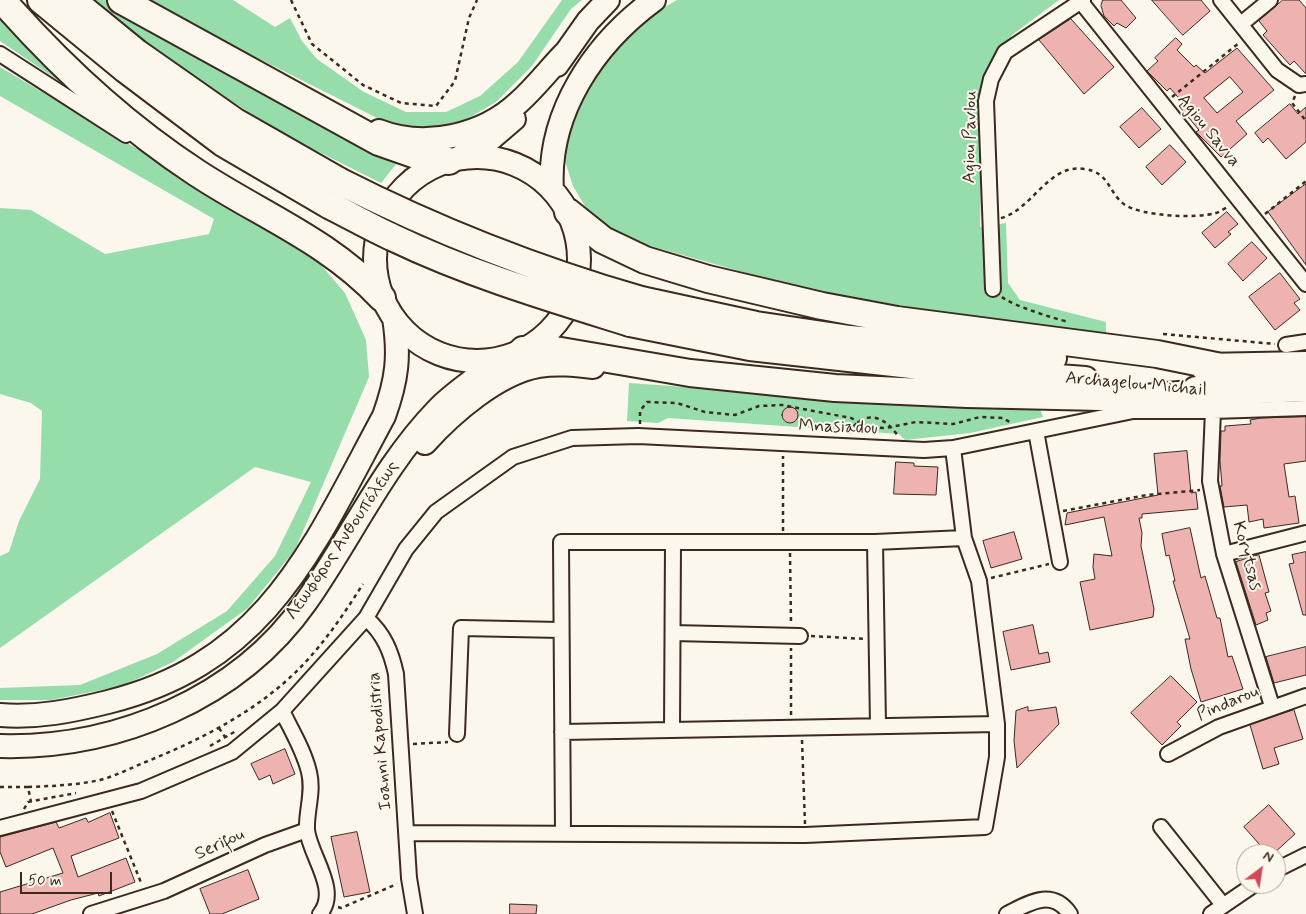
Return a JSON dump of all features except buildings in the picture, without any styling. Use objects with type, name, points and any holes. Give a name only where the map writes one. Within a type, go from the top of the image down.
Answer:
[{"type":"highway","points":[[2,0],[109,107],[197,173],[339,257],[362,276],[388,308]]},
{"type":"highway","points":[[41,0],[125,69],[223,143],[329,205],[394,238],[514,287],[636,312]]},
{"type":"highway","points":[[72,0],[138,53],[234,121],[339,181],[458,238],[536,268],[636,312]]},
{"type":"highway","points":[[121,0],[379,142],[419,156],[454,159]]},
{"type":"highway","points":[[568,212],[603,240],[645,260],[708,279],[896,320],[1158,354],[1216,390]]},
{"type":"highway","name":"Archagelou Michail","points":[[636,312],[850,339],[968,361],[1153,366],[1216,390],[1306,388]]},
{"type":"highway","points":[[512,354],[556,350],[690,373],[835,388],[967,394],[1145,398],[1216,390]]},
{"type":"highway","name":"Archagelou Michail","points":[[1216,390],[1306,365]]},
{"type":"main road","points":[[301,100],[385,133],[425,140],[462,134],[498,117],[518,103],[566,52],[588,21],[608,0]]},
{"type":"main road","points":[[552,190],[553,154],[560,122],[577,85],[598,53],[622,26],[654,0]]},
{"type":"main road","name":"Λεωφόρος Ανθουπόλεως","points":[[0,715],[23,717],[71,712],[141,694],[190,672],[233,642],[281,594],[304,561],[384,416],[392,393],[398,353],[388,308],[376,277],[375,246],[383,218],[395,197],[411,181],[429,169],[486,143],[506,128],[544,86],[566,52]]},
{"type":"main road","name":"Λεωφόρος Ανθουπόλεως","points":[[0,746],[24,747],[77,741],[117,732],[150,721],[209,692],[257,655],[305,603],[411,440],[440,407],[512,354],[543,338],[560,319],[570,302],[578,279],[579,256],[577,241],[568,212],[552,190],[530,172],[504,161],[454,159]]},
{"type":"main road","points":[[388,308],[410,336],[438,353],[453,358],[477,361],[512,354]]},
{"type":"main road","points":[[349,534],[428,440],[471,401],[507,378],[537,366],[554,365],[635,372],[690,373]]},
{"type":"street","points":[[1221,0],[1277,70],[1303,84]]},
{"type":"street","points":[[1245,30],[1270,0]]},
{"type":"street","name":"Agiou Savva","points":[[1082,1],[1306,284]]},
{"type":"street","name":"Agiou Pavlou","points":[[993,289],[986,101],[991,79],[1005,52],[1082,1]]},
{"type":"street","points":[[0,54],[147,148],[197,173]]},
{"type":"street","points":[[1286,344],[1306,342]]},
{"type":"street","name":"Mnasiadou","points":[[366,618],[406,549],[436,512],[512,457],[572,438],[639,430],[783,445],[924,450],[953,448],[1036,431],[1133,411],[1216,390],[1306,408]]},
{"type":"street","name":"Korytsas","points":[[1216,390],[1211,488],[1224,554],[1272,706]]},
{"type":"street","points":[[1036,431],[1060,562]]},
{"type":"street","points":[[407,833],[805,836],[985,827],[998,757],[997,724],[979,581],[964,538],[953,448]]},
{"type":"street","points":[[1224,554],[1306,533]]},
{"type":"street","points":[[563,834],[560,630],[561,542],[875,542],[964,538]]},
{"type":"street","points":[[875,542],[878,725]]},
{"type":"street","points":[[672,730],[673,543]]},
{"type":"street","points":[[0,828],[141,791],[232,752],[282,712],[366,618]]},
{"type":"street","name":"Ioanni Kapodistria","points":[[366,618],[379,630],[391,653],[397,682],[409,878],[416,914]]},
{"type":"street","points":[[457,734],[461,628],[560,630]]},
{"type":"street","points":[[673,633],[795,635]]},
{"type":"street","name":"Pindarou","points":[[1168,754],[1219,727],[1272,706],[1306,696]]},
{"type":"street","points":[[282,712],[309,773],[311,800],[307,830],[327,892],[324,908]]},
{"type":"street","points":[[562,732],[997,724]]},
{"type":"street","points":[[1161,827],[1223,905]]},
{"type":"street","name":"Serifou","points":[[91,914],[164,891],[265,845],[307,830]]},
{"type":"street","points":[[1286,865],[1306,855]]},
{"type":"street","points":[[1211,914],[1240,894]]},
{"type":"street","points":[[1007,914],[1045,898],[1057,900],[1070,914]]},
{"type":"path","points":[[291,0],[312,44],[363,86],[401,103],[436,106],[455,81],[469,18],[477,0]]},
{"type":"path","points":[[1163,105],[1245,30]]},
{"type":"path","points":[[1303,84],[1292,103],[1306,121]]},
{"type":"path","points":[[990,221],[1011,215],[1019,210],[1064,171],[1082,168],[1098,172],[1124,204],[1151,213],[1196,216],[1217,213],[1239,200]]},
{"type":"path","points":[[1256,221],[1306,181]]},
{"type":"path","points":[[993,289],[1008,302],[1072,323]]},
{"type":"path","points":[[1157,334],[1286,344]]},
{"type":"path","points":[[639,430],[640,411],[647,402],[677,403],[705,412],[735,415],[759,406],[782,405],[851,418],[868,427],[892,427],[916,422],[953,424],[980,417],[1002,418],[1011,422],[1011,426]]},
{"type":"path","points":[[849,433],[858,422],[866,418],[875,418],[884,420],[899,437]]},
{"type":"path","points":[[783,445],[786,542],[795,635],[796,728],[805,836]]},
{"type":"path","points":[[1051,513],[1146,495],[1211,488]]},
{"type":"path","points":[[979,581],[1060,562]]},
{"type":"path","points":[[0,787],[65,786],[103,779],[176,750],[219,728],[272,694],[293,675],[326,639],[363,584]]},
{"type":"path","points":[[795,635],[876,639]]},
{"type":"path","points":[[219,728],[225,738]]},
{"type":"path","points":[[208,747],[237,730],[244,732]]},
{"type":"path","points":[[402,745],[450,742],[457,734]]},
{"type":"path","points":[[28,787],[31,802]]},
{"type":"path","points":[[17,812],[24,810],[28,802],[79,793]]},
{"type":"path","points":[[112,810],[147,897]]},
{"type":"path","points":[[324,908],[341,908],[409,878]]},
{"type":"green space","points":[[91,0],[106,0],[234,72],[401,158],[381,183],[287,136],[153,52]]},
{"type":"green space","points":[[142,0],[233,0],[275,27],[290,18],[302,41],[317,59],[364,92],[406,112],[446,112],[480,96],[518,62],[562,0],[582,0],[571,9],[532,66],[496,102],[467,119],[426,130],[385,122]]},
{"type":"green space","points":[[677,0],[1059,0],[1012,35],[983,85],[980,227],[1006,223],[1008,283],[1020,300],[1106,322],[1106,333],[925,310],[793,286],[629,240],[592,218],[573,186],[564,158],[565,128],[592,75],[623,31]]},
{"type":"green space","points":[[0,14],[62,83],[0,41]]},
{"type":"green space","points":[[0,67],[309,251],[345,293],[366,340],[369,377],[295,550],[248,608],[173,662],[122,686],[51,700],[0,700],[0,688],[80,685],[157,654],[227,611],[275,556],[311,482],[255,467],[0,648],[0,556],[9,552],[19,521],[40,479],[42,411],[31,403],[0,394],[0,208],[31,210],[105,254],[209,234],[214,219],[0,96]]},
{"type":"green space","points":[[629,383],[888,401],[1037,401],[1043,417],[970,433],[905,440],[899,434],[668,418],[658,423],[627,421]]}]
